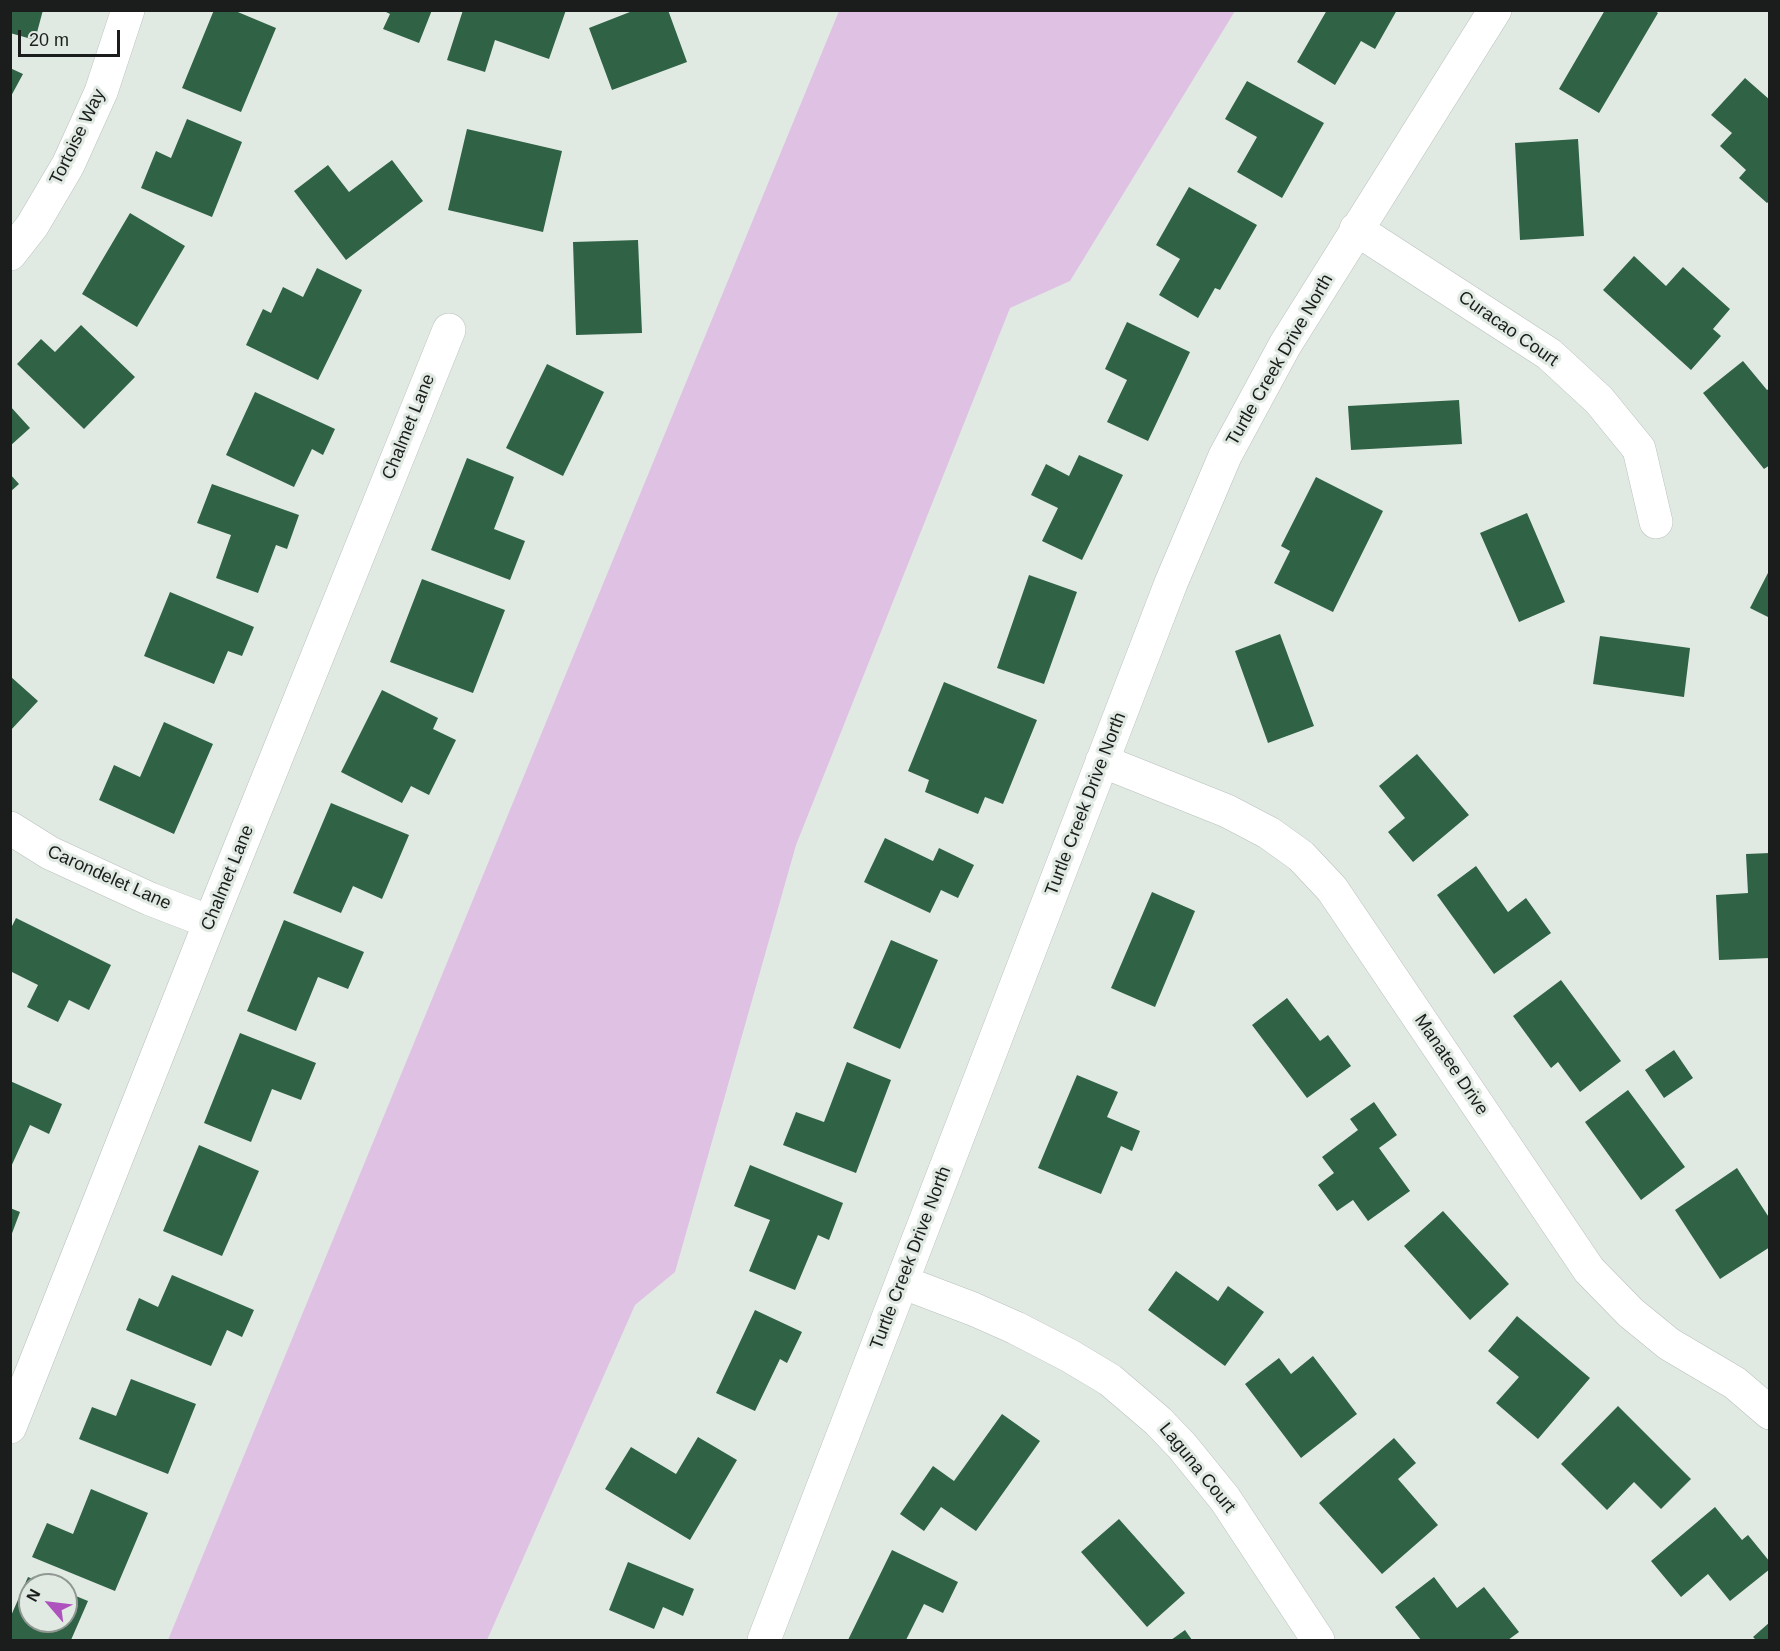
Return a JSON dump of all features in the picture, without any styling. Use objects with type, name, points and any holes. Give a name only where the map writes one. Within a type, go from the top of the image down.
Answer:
[{"type":"street","name":"Tortoise Way","points":[[10,254],[32,226],[68,165],[101,92],[128,10]]},
{"type":"street","name":"Turtle Creek Drive North","points":[[764,1641],[1171,583],[1225,456],[1285,345],[1495,10]]},
{"type":"street","name":"Curacao Court","points":[[1356,229],[1549,354],[1599,400],[1639,449],[1656,522]]},
{"type":"street","name":"Chalmet Lane","points":[[10,1427],[448,330]]},
{"type":"street","name":"Manatee Drive","points":[[1102,761],[1227,811],[1269,833],[1301,856],[1332,889],[1589,1270],[1631,1313],[1669,1344],[1735,1383],[1770,1413]]},
{"type":"street","name":"Carondelet Lane","points":[[10,828],[50,853],[150,899],[210,922]]},
{"type":"street","name":"Laguna Court","points":[[902,1282],[994,1318],[1071,1356],[1110,1380],[1158,1421],[1182,1446],[1225,1499],[1318,1641]]},
{"type":"shaded area","points":[[839,11],[1235,11],[1070,281],[1010,308],[796,845],[675,1272],[635,1305],[487,1640],[168,1640]]},
{"type":"building","points":[[10,10],[43,10],[35,40],[10,33]]},
{"type":"building","points":[[214,10],[233,10],[276,28],[241,112],[182,88]]},
{"type":"building","points":[[382,10],[432,10],[419,43],[383,29],[390,14]]},
{"type":"building","points":[[463,10],[566,10],[549,59],[495,40],[485,72],[447,60]]},
{"type":"building","points":[[635,10],[668,10],[687,62],[612,90],[589,28]]},
{"type":"building","points":[[1327,10],[1397,10],[1375,49],[1361,41],[1335,85],[1297,62]]},
{"type":"building","points":[[1605,10],[1654,10],[1658,13],[1599,113],[1559,89]]},
{"type":"building","points":[[10,68],[23,74],[10,98]]},
{"type":"building","points":[[1745,78],[1770,100],[1770,200],[1767,203],[1739,178],[1746,170],[1720,146],[1732,133],[1711,115]]},
{"type":"building","points":[[1247,81],[1324,123],[1282,198],[1237,172],[1257,137],[1225,119]]},
{"type":"building","points":[[187,119],[242,142],[212,217],[141,188],[156,151],[171,158]]},
{"type":"building","points":[[467,129],[562,151],[543,232],[448,210]]},
{"type":"building","points":[[1578,139],[1584,236],[1520,240],[1515,143]]},
{"type":"building","points":[[392,160],[423,201],[346,260],[294,191],[328,165],[349,192]]},
{"type":"building","points":[[1189,187],[1257,225],[1220,290],[1215,288],[1198,318],[1159,295],[1180,259],[1156,245]]},
{"type":"building","points":[[130,213],[185,246],[137,327],[82,294]]},
{"type":"building","points":[[638,240],[642,333],[576,335],[573,242]]},
{"type":"building","points":[[1634,256],[1666,286],[1683,267],[1730,309],[1713,329],[1721,336],[1691,370],[1603,290]]},
{"type":"building","points":[[317,268],[362,290],[318,380],[246,345],[263,309],[271,313],[283,287],[303,297]]},
{"type":"building","points":[[1127,322],[1190,352],[1148,441],[1107,422],[1127,380],[1105,369]]},
{"type":"building","points":[[81,325],[135,377],[84,429],[17,364],[41,339],[55,352]]},
{"type":"building","points":[[1743,361],[1767,390],[1770,388],[1770,465],[1764,469],[1703,393]]},
{"type":"building","points":[[547,364],[604,392],[563,476],[506,448]]},
{"type":"building","points":[[255,392],[335,429],[323,455],[312,449],[294,487],[226,455]]},
{"type":"building","points":[[1459,400],[1462,444],[1351,450],[1348,406]]},
{"type":"building","points":[[10,406],[30,428],[10,446]]},
{"type":"building","points":[[1079,455],[1123,475],[1082,560],[1042,541],[1058,508],[1031,495],[1046,464],[1069,476]]},
{"type":"building","points":[[467,458],[514,477],[494,529],[525,541],[510,580],[431,550]]},
{"type":"building","points":[[10,474],[19,484],[10,492]]},
{"type":"building","points":[[1316,477],[1383,511],[1333,612],[1274,583],[1290,551],[1281,546]]},
{"type":"building","points":[[212,484],[299,515],[287,549],[276,545],[258,593],[216,578],[231,535],[197,523]]},
{"type":"building","points":[[1527,513],[1565,602],[1519,622],[1480,533]]},
{"type":"building","points":[[1770,569],[1770,618],[1750,608]]},
{"type":"building","points":[[1029,575],[1077,592],[1044,684],[997,668]]},
{"type":"building","points":[[422,579],[505,610],[473,693],[390,662]]},
{"type":"building","points":[[170,592],[254,627],[242,656],[228,651],[214,684],[144,656]]},
{"type":"building","points":[[1280,634],[1314,726],[1268,743],[1235,651]]},
{"type":"building","points":[[1600,636],[1690,648],[1684,697],[1593,684]]},
{"type":"building","points":[[10,676],[38,701],[10,731]]},
{"type":"building","points":[[944,682],[1037,720],[1003,804],[985,797],[978,814],[925,792],[929,780],[908,771]]},
{"type":"building","points":[[382,690],[438,718],[433,729],[456,740],[429,795],[411,786],[402,803],[341,772]]},
{"type":"building","points":[[164,722],[213,744],[174,834],[99,800],[114,765],[140,777]]},
{"type":"building","points":[[1417,754],[1469,815],[1413,862],[1388,832],[1405,818],[1379,786]]},
{"type":"building","points":[[331,803],[409,835],[382,899],[353,886],[341,913],[293,893]]},
{"type":"building","points":[[885,838],[933,861],[939,848],[974,865],[958,898],[941,890],[930,913],[864,882]]},
{"type":"building","points":[[1770,853],[1770,958],[1719,960],[1716,895],[1748,893],[1746,854]]},
{"type":"building","points":[[1476,866],[1508,912],[1526,898],[1551,933],[1494,974],[1437,895]]},
{"type":"building","points":[[1152,892],[1195,911],[1155,1007],[1111,988]]},
{"type":"building","points":[[16,918],[111,965],[89,1010],[69,1000],[58,1022],[27,1007],[38,985],[10,971],[10,930]]},
{"type":"building","points":[[284,920],[364,952],[348,989],[318,977],[296,1031],[247,1011]]},
{"type":"building","points":[[891,940],[938,960],[900,1049],[853,1028]]},
{"type":"building","points":[[1561,980],[1621,1061],[1580,1092],[1558,1062],[1551,1068],[1513,1016]]},
{"type":"building","points":[[1287,998],[1320,1041],[1328,1035],[1351,1066],[1307,1098],[1252,1025]]},
{"type":"building","points":[[240,1033],[316,1063],[301,1100],[272,1089],[251,1142],[204,1123]]},
{"type":"building","points":[[1674,1050],[1693,1078],[1664,1098],[1645,1070]]},
{"type":"building","points":[[847,1062],[891,1080],[856,1173],[783,1145],[796,1112],[824,1122]]},
{"type":"building","points":[[1077,1075],[1118,1092],[1107,1117],[1140,1131],[1132,1151],[1121,1146],[1101,1194],[1038,1168]]},
{"type":"building","points":[[10,1081],[62,1104],[49,1134],[30,1125],[10,1169]]},
{"type":"building","points":[[1628,1090],[1685,1167],[1641,1200],[1585,1122]]},
{"type":"building","points":[[1374,1102],[1397,1135],[1379,1148],[1410,1191],[1368,1221],[1353,1200],[1337,1211],[1318,1185],[1334,1173],[1322,1157],[1358,1130],[1350,1119]]},
{"type":"building","points":[[199,1145],[259,1171],[222,1256],[163,1231]]},
{"type":"building","points":[[750,1165],[843,1203],[829,1240],[818,1235],[795,1290],[749,1271],[770,1220],[734,1206]]},
{"type":"building","points":[[1737,1168],[1770,1219],[1770,1247],[1720,1279],[1675,1210]]},
{"type":"building","points":[[10,1208],[20,1212],[11,1236],[10,1236]]},
{"type":"building","points":[[1443,1211],[1509,1284],[1470,1320],[1404,1246]]},
{"type":"building","points":[[1176,1271],[1218,1301],[1228,1286],[1264,1312],[1225,1366],[1148,1310]]},
{"type":"building","points":[[172,1275],[254,1310],[242,1337],[227,1330],[211,1366],[126,1330],[139,1298],[158,1307]]},
{"type":"building","points":[[755,1310],[802,1332],[787,1363],[780,1359],[755,1411],[716,1393]]},
{"type":"building","points":[[1517,1316],[1590,1378],[1538,1439],[1496,1403],[1519,1377],[1488,1351]]},
{"type":"building","points":[[1313,1356],[1357,1414],[1301,1458],[1245,1384],[1279,1358],[1291,1374]]},
{"type":"building","points":[[131,1379],[196,1404],[168,1474],[79,1439],[92,1407],[116,1416]]},
{"type":"building","points":[[1618,1406],[1691,1479],[1661,1509],[1634,1482],[1607,1510],[1561,1464]]},
{"type":"building","points":[[1002,1414],[1040,1441],[976,1531],[941,1507],[924,1531],[900,1514],[933,1466],[954,1481]]},
{"type":"building","points":[[698,1437],[737,1460],[690,1540],[605,1489],[631,1447],[676,1474]]},
{"type":"building","points":[[1394,1438],[1416,1463],[1398,1479],[1438,1525],[1382,1574],[1319,1503]]},
{"type":"building","points":[[91,1489],[148,1513],[115,1591],[78,1576],[78,1573],[71,1573],[32,1557],[47,1523],[73,1534]]},
{"type":"building","points":[[1715,1507],[1742,1540],[1748,1535],[1770,1562],[1770,1569],[1730,1601],[1708,1574],[1681,1597],[1651,1561]]},
{"type":"building","points":[[1119,1519],[1185,1593],[1147,1627],[1081,1552]]},
{"type":"building","points":[[892,1550],[958,1582],[943,1613],[924,1604],[906,1640],[848,1640]]},
{"type":"building","points":[[628,1562],[694,1589],[683,1616],[663,1607],[654,1629],[609,1610]]},
{"type":"building","points":[[1434,1577],[1457,1608],[1484,1587],[1519,1632],[1508,1640],[1421,1640],[1395,1607]]},
{"type":"building","points":[[78,1597],[88,1601],[78,1624]]},
{"type":"building","points":[[18,1600],[18,1633],[74,1633],[71,1640],[10,1640],[10,1618]]},
{"type":"building","points":[[1770,1622],[1770,1640],[1756,1640],[1753,1637]]},
{"type":"building","points":[[1185,1630],[1192,1640],[1171,1640]]}]
